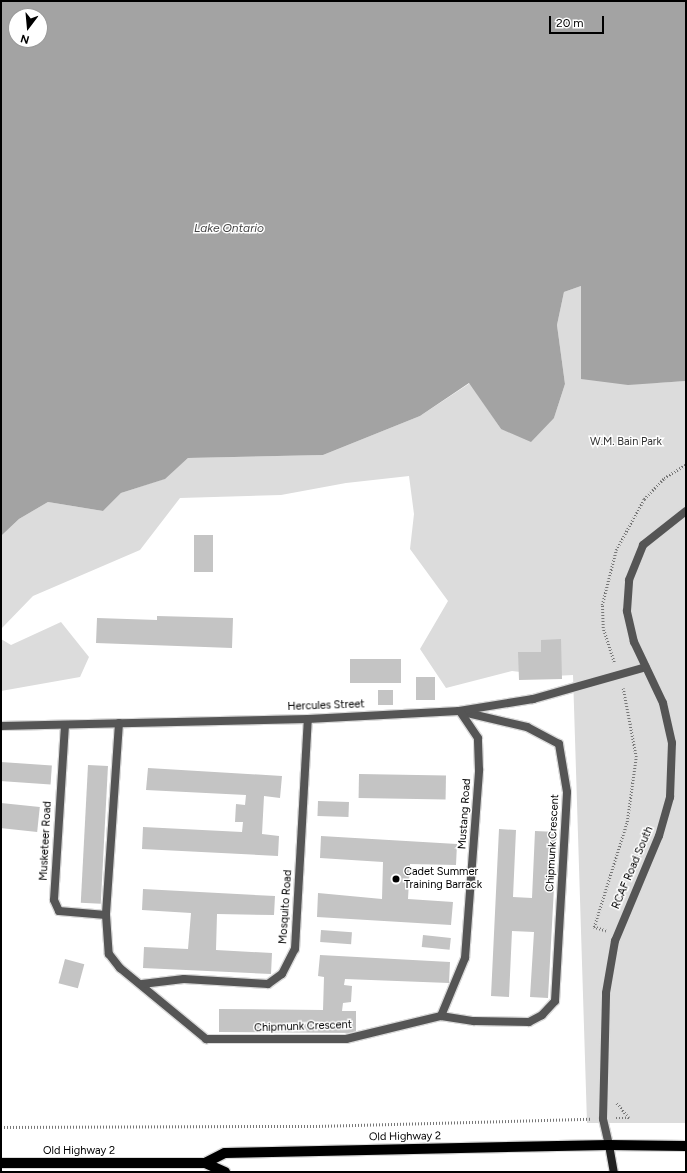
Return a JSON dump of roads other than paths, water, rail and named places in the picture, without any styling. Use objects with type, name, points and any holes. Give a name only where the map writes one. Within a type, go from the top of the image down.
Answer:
[{"type":"main road","name":"Old Highway 2","points":[[205,1163],[225,1153],[608,1144],[686,1146]]},
{"type":"main road","points":[[608,1144],[614,1172]]},
{"type":"main road","name":"Old Highway 2","points":[[1,1162],[205,1163],[225,1172]]},
{"type":"lane","name":"RCAF Road South","points":[[608,1144],[603,1119],[606,993],[617,935],[659,836],[670,797],[672,743],[663,703],[634,642],[627,611],[629,580],[643,545],[686,511]]},
{"type":"lane","name":"Hercules Street","points":[[1,726],[308,719],[459,711],[533,698],[646,667]]},
{"type":"lane","name":"Mustang Road","points":[[441,1016],[465,958],[479,770],[478,738],[459,711]]},
{"type":"lane","name":"Chipmunk Crescent","points":[[119,723],[106,915],[109,954],[120,968],[142,984],[206,1039],[346,1039],[441,1016],[504,1023],[529,1022],[542,1015],[555,1000],[568,792],[559,744],[527,727],[459,711]]},
{"type":"lane","name":"Mosquito Road","points":[[142,984],[184,979],[268,984],[282,974],[295,949],[308,719]]},
{"type":"lane","name":"Musketeer Road","points":[[65,725],[54,900],[59,911],[106,915]]},
{"type":"water","name":"Lake Ontario","points":[[1,1],[686,1],[686,381],[628,385],[581,379],[581,286],[564,292],[557,325],[565,384],[554,418],[531,442],[501,429],[469,383],[420,416],[323,455],[188,458],[165,479],[121,493],[103,511],[48,502],[19,519],[1,536]]},
{"type":"place","name":"Cadet Summer Training Barrack","points":[[396,879]]},
{"type":"park label","name":"W.M. Bain Park","points":[[626,442]]}]
